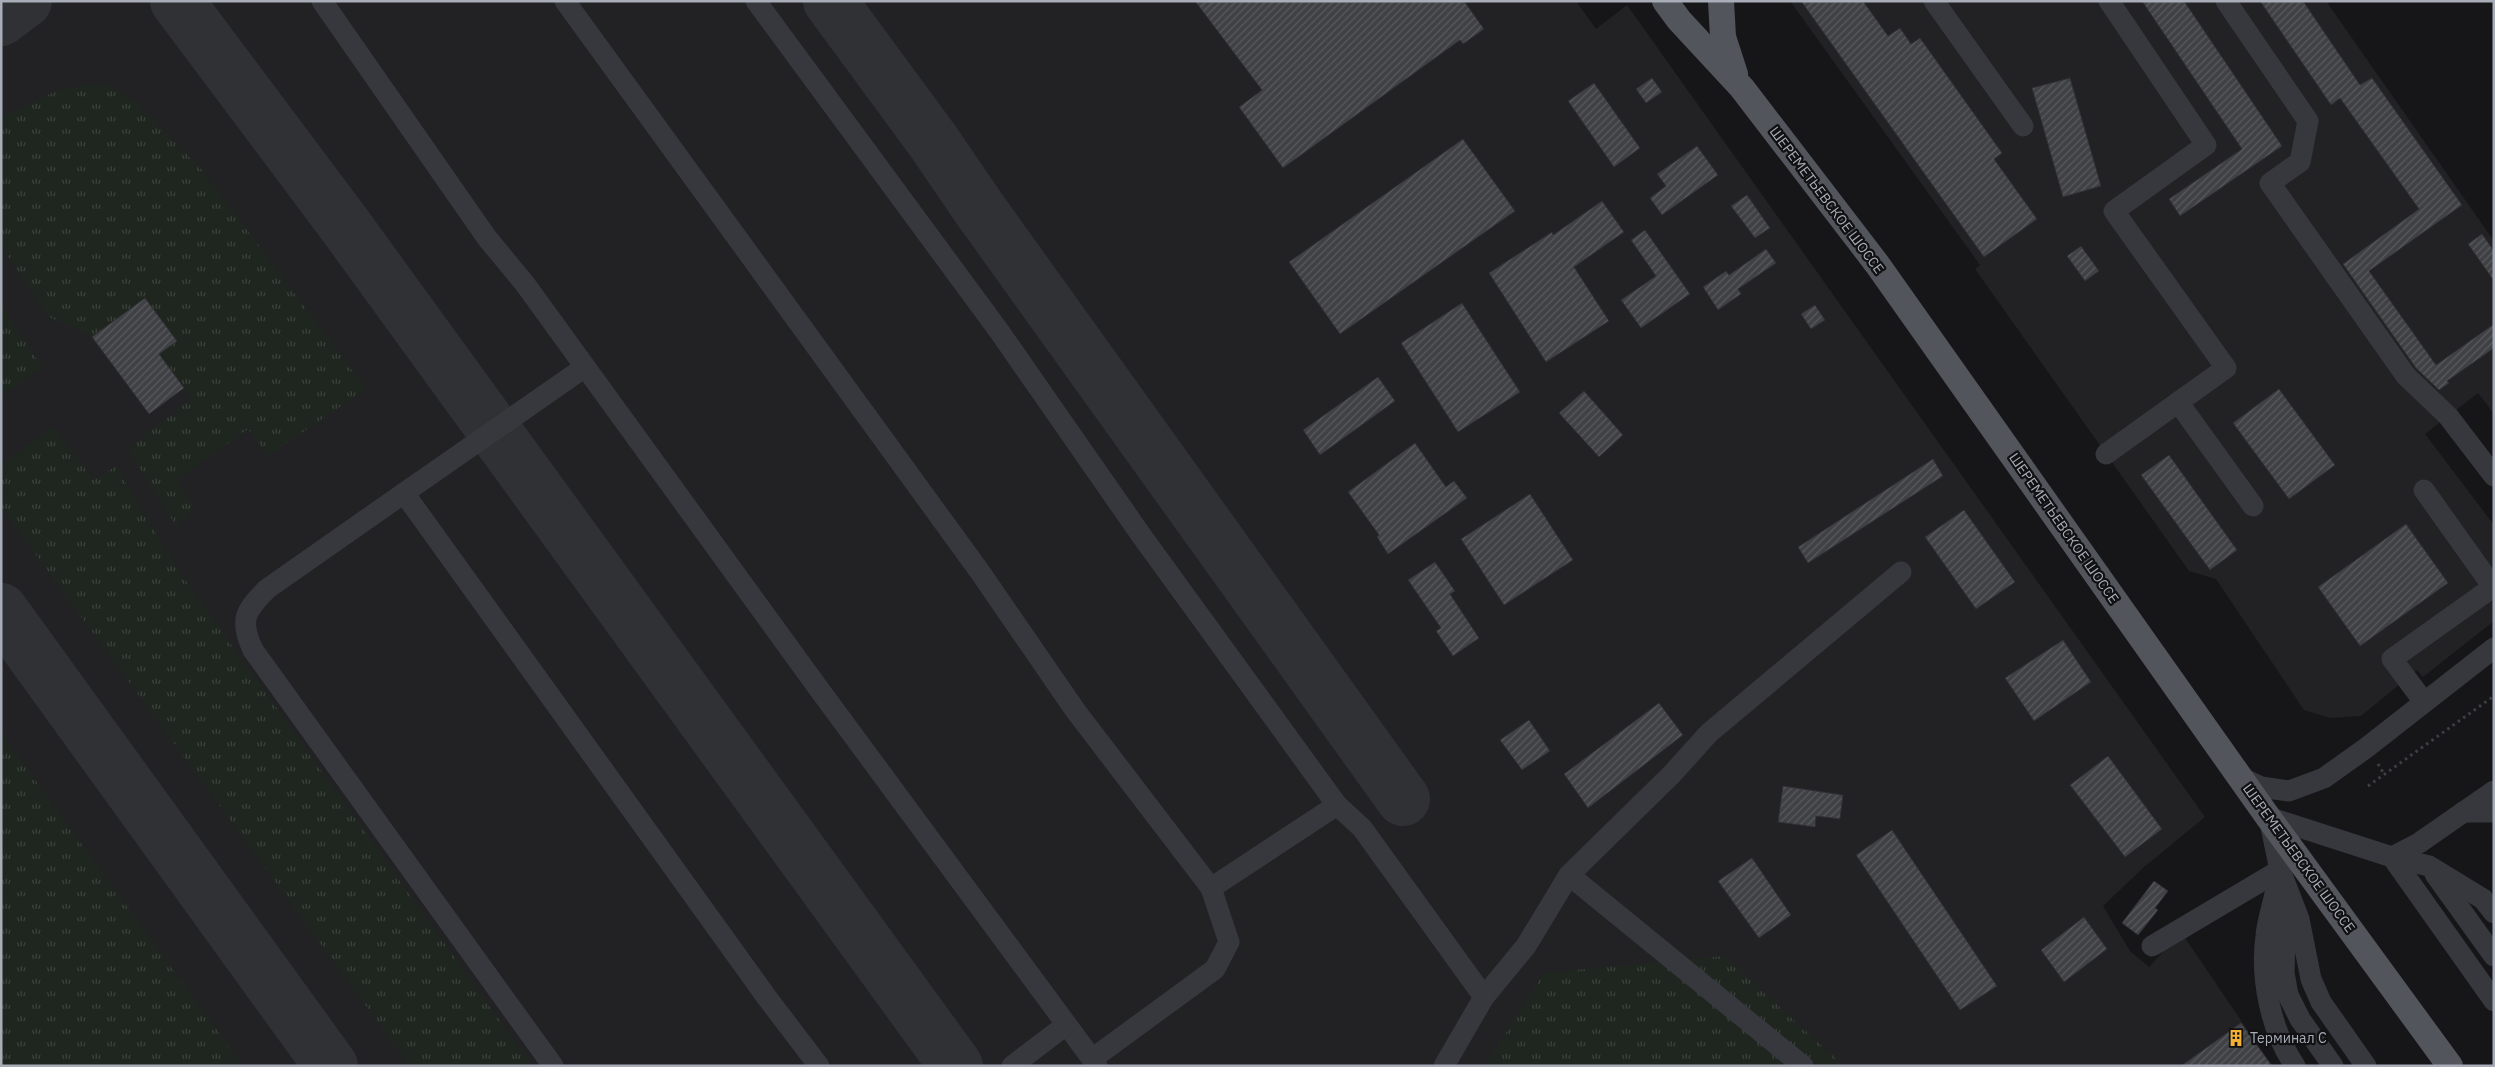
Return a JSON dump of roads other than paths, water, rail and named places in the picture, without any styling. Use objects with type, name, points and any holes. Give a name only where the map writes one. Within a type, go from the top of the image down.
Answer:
[{"type":"main road","name":"ШЕРЕМЕТЬЕВСКОЕ ШОССЕ","points":[[1665,1],[1679,20],[1742,88],[1877,264],[2268,817],[2450,1066]]},
{"type":"main road","points":[[1721,1],[1723,37],[1730,64],[1742,88]]},
{"type":"street","points":[[322,1],[488,238],[525,284],[816,685],[1094,1062],[1215,969],[1229,942],[1211,888],[1075,710],[980,572],[565,1]]},
{"type":"street","points":[[756,1],[1000,331],[1141,536],[1338,805],[1362,828],[1484,997]]},
{"type":"street","points":[[1934,1],[2023,126]]},
{"type":"street","points":[[2106,454],[2226,368],[2114,212],[2206,145],[2109,1]]},
{"type":"street","points":[[2226,1],[2308,121],[2300,162],[2270,183],[2406,376],[2448,416],[2494,476]]},
{"type":"street","points":[[553,1066],[253,650],[246,635],[244,623],[252,604],[267,589],[585,367]]},
{"type":"street","points":[[2178,402],[2253,506]]},
{"type":"street","points":[[2424,490],[2493,587],[2392,659],[2424,702]]},
{"type":"street","points":[[404,494],[768,999],[819,1066]]},
{"type":"street","points":[[1444,1066],[1484,997],[1526,946],[1569,875],[1672,774],[1709,733],[1901,572]]},
{"type":"street","points":[[2240,777],[2261,786],[2289,791],[2324,778],[2354,757],[2494,648]]},
{"type":"street","points":[[2392,857],[2419,843],[2494,791]]},
{"type":"street","points":[[1211,888],[1338,805]]},
{"type":"street","points":[[2463,812],[2494,812]]},
{"type":"street","points":[[2268,817],[2392,857],[2428,866],[2483,898],[2494,913]]},
{"type":"street","points":[[2268,817],[2280,870],[2299,919],[2311,979],[2321,1002],[2366,1066]]},
{"type":"street","points":[[2392,857],[2494,1001]]},
{"type":"street","points":[[2428,866],[2494,956]]},
{"type":"street","points":[[2152,946],[2280,870]]},
{"type":"street","points":[[2280,870],[2265,937],[2266,978],[2269,1007],[2283,1049],[2295,1066]]},
{"type":"street","points":[[2280,870],[2285,937],[2284,973],[2288,995],[2300,1019],[2333,1066]]},
{"type":"street","points":[[1569,875],[1803,1066]]},
{"type":"street","points":[[1012,1066],[1066,1025]]},
{"type":"place","name":"Терминал C","points":[[2236,1038]]}]
